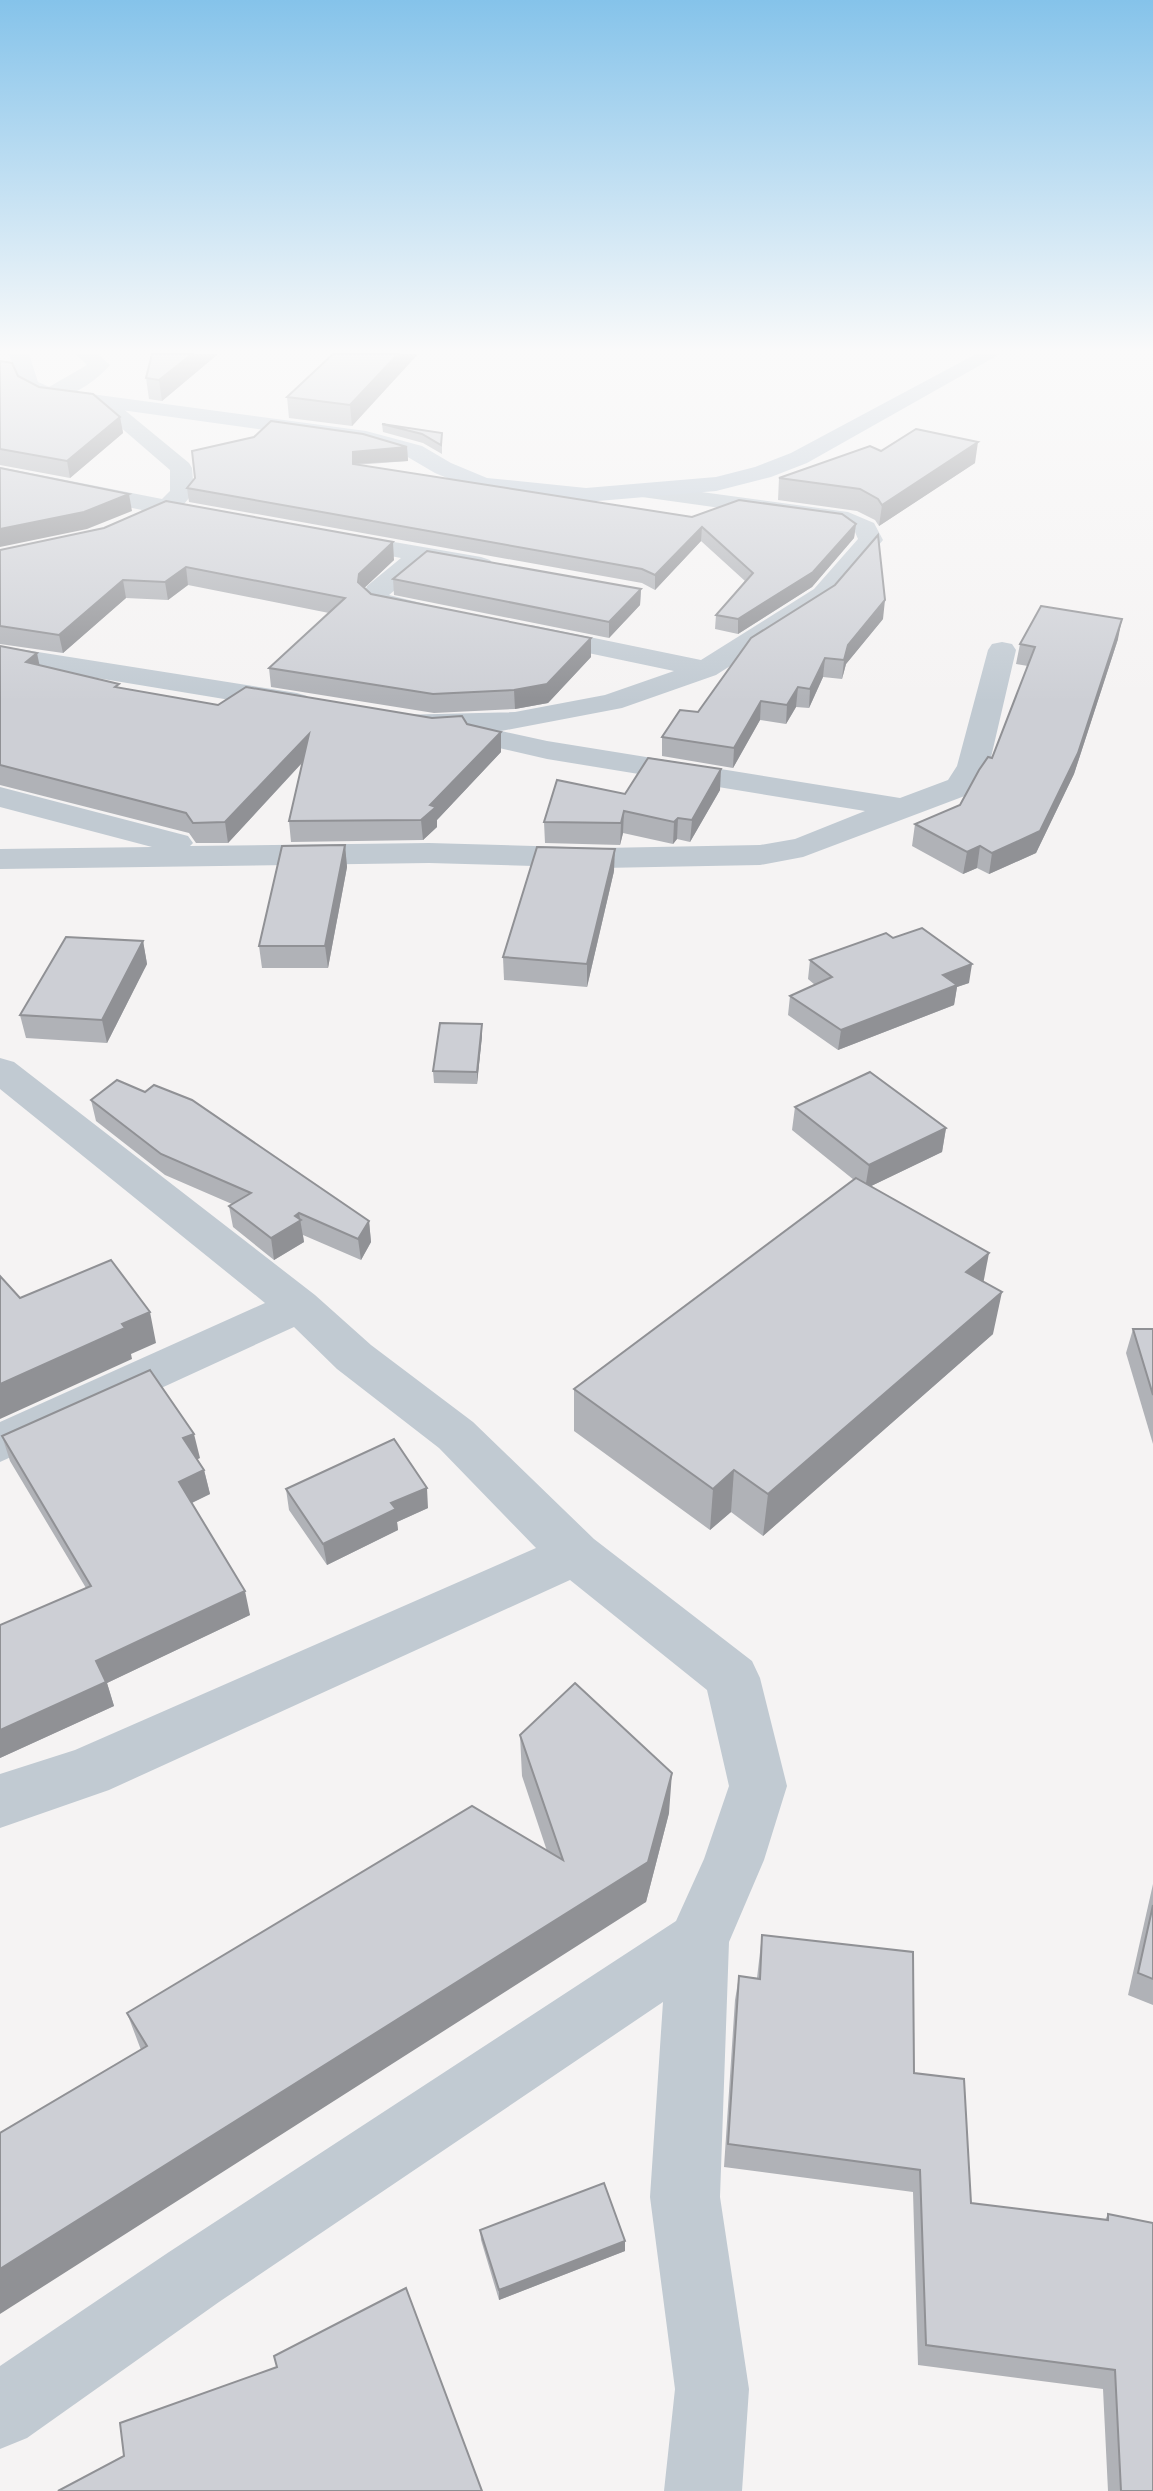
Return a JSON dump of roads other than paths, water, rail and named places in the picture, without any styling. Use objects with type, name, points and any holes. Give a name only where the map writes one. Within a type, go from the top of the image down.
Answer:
[{"type":"main road","points":[[448,470],[482,484],[586,495],[650,492],[716,484],[768,470]]},
{"type":"street","points":[[123,526],[167,508],[182,492],[181,470]]},
{"type":"street","points":[[0,474],[242,522]]},
{"type":"street","points":[[434,725],[515,721],[612,702],[706,669],[823,595],[871,540],[865,528],[848,519],[650,492]]},
{"type":"street","points":[[317,535],[500,569]]},
{"type":"street","points":[[422,554],[376,592],[375,598],[382,603],[459,619]]},
{"type":"street","points":[[505,628],[706,669]]},
{"type":"street","points":[[0,859],[429,853],[602,858],[760,855],[803,847],[959,787],[973,766],[1002,650]]},
{"type":"street","points":[[0,654],[327,707]]},
{"type":"street","points":[[388,718],[547,750],[903,808]]},
{"type":"street","points":[[0,797],[164,839],[209,855]]},
{"type":"street","points":[[0,1070],[299,1306],[354,1357],[456,1435],[575,1554],[732,1678],[758,1786],[734,1860],[698,1942],[685,2197],[712,2389],[703,2491]]},
{"type":"street","points":[[0,1443],[299,1306]]},
{"type":"street","points":[[0,1801],[88,1772],[575,1554]]},
{"type":"street","points":[[0,2411],[194,2277],[698,1942]]}]
